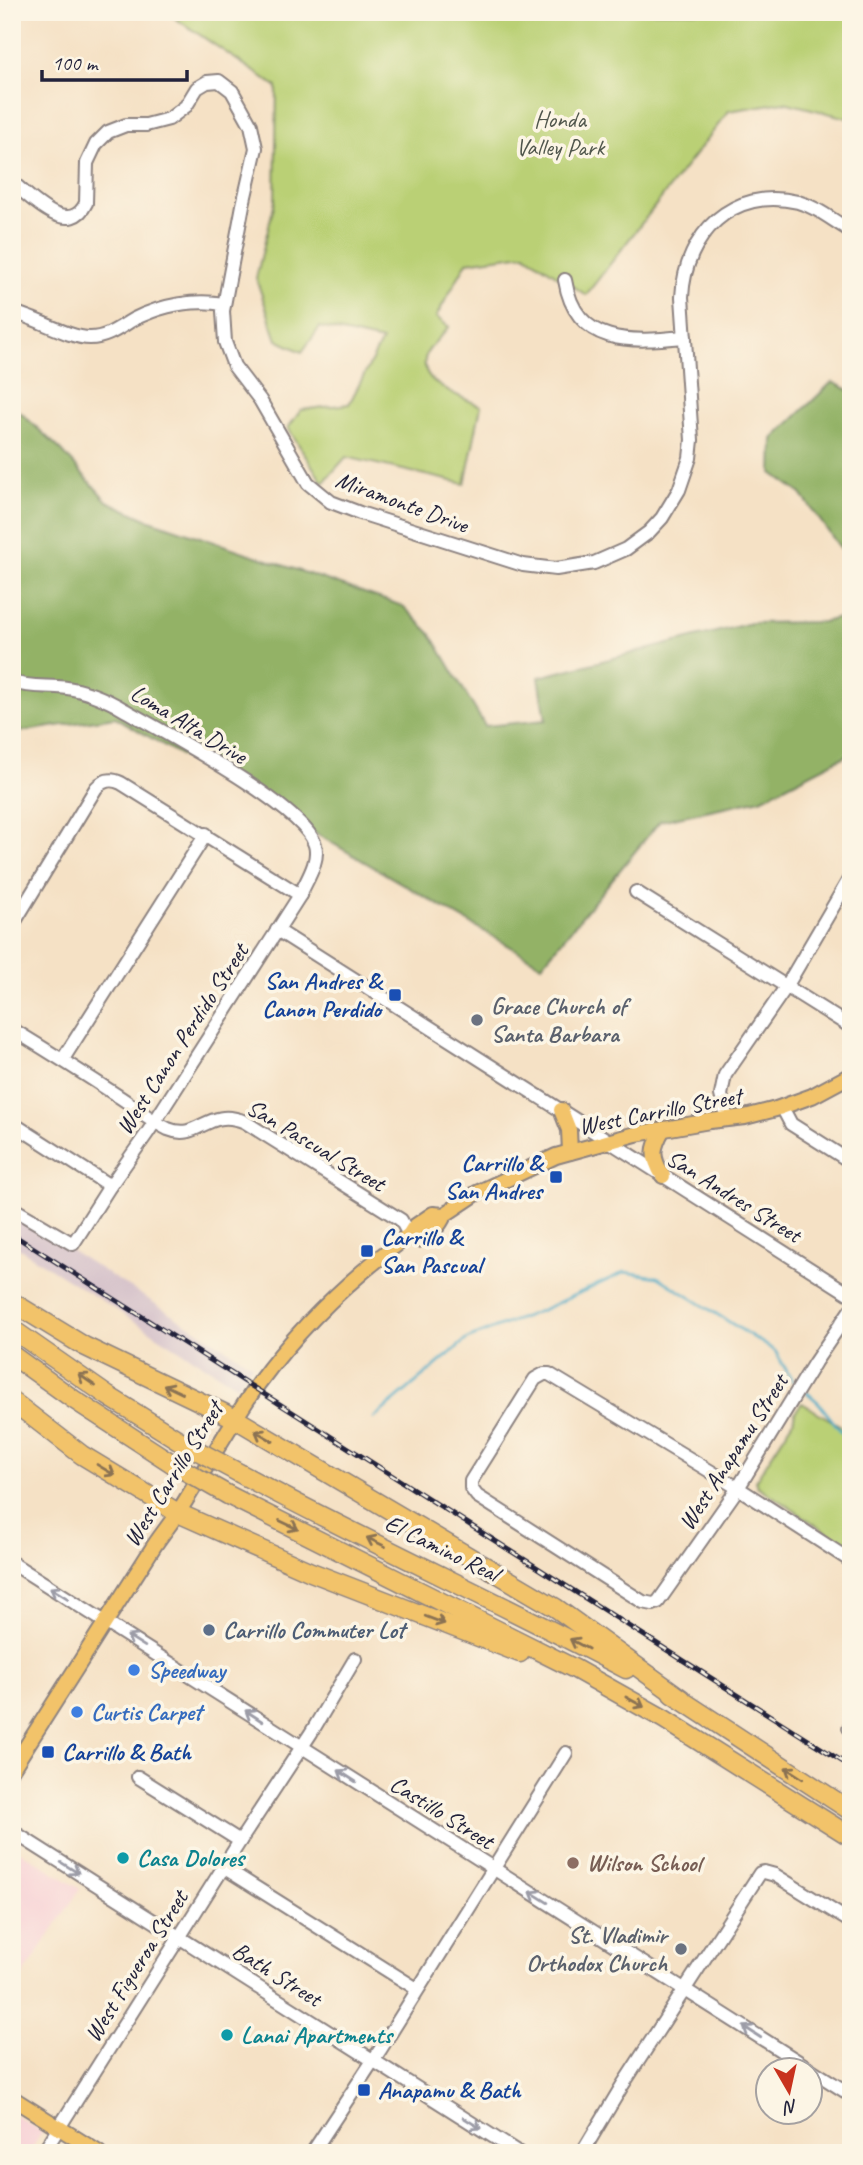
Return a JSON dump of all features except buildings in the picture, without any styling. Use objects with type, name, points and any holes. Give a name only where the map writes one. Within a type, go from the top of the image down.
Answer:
[{"type":"highway","points":[[12,1302],[85,1346],[234,1418],[556,1608],[682,1699]]},
{"type":"highway","name":"El Camino Real","points":[[12,1329],[108,1396],[185,1444],[287,1499],[522,1614],[682,1699],[851,1811]]},
{"type":"highway","name":"El Camino Real","points":[[12,1355],[73,1399],[173,1464],[228,1495],[575,1669],[664,1718],[851,1837]]},
{"type":"highway","points":[[12,1401],[173,1520],[456,1627],[534,1661],[575,1669]]},
{"type":"main road","name":"West Carrillo Street","points":[[12,1769],[259,1382],[304,1328],[363,1271],[409,1235],[418,1240],[440,1226],[444,1215],[477,1193],[510,1176],[609,1140],[663,1129],[746,1118],[811,1096],[851,1075]]},
{"type":"main road","points":[[561,1110],[569,1130],[570,1152]]},
{"type":"main road","points":[[663,1129],[654,1147],[656,1164],[663,1176]]},
{"type":"main road","points":[[12,2098],[99,2153]]},
{"type":"street","name":"Miramonte Drive","points":[[12,183],[50,214],[63,217],[75,215],[86,203],[87,163],[90,153],[103,136],[116,128],[146,125],[169,118],[186,106],[202,84],[213,81],[225,84],[232,90],[244,110],[255,137],[256,148],[224,304],[222,323],[225,342],[234,366],[260,400],[302,474],[317,492],[331,502],[391,524],[537,568],[575,567],[609,558],[649,532],[670,507],[686,472],[692,440],[682,297],[686,265],[705,231],[725,214],[761,200],[788,200],[812,207],[851,231]]},
{"type":"street","points":[[565,280],[567,295],[575,311],[594,330],[634,340],[685,337]]},
{"type":"street","points":[[12,312],[73,335],[91,338],[109,334],[140,316],[159,309],[197,301],[224,304]]},
{"type":"street","name":"Loma Alta Drive","points":[[12,682],[73,689],[116,705],[283,806],[313,839],[317,851]]},
{"type":"street","points":[[12,926],[96,788],[105,781],[116,780],[300,895]]},
{"type":"street","points":[[63,1059],[206,834]]},
{"type":"street","name":"West Canon Perdido Street","points":[[12,1208],[73,1244],[300,895],[317,851]]},
{"type":"street","points":[[727,1119],[721,1096],[723,1080],[786,987],[851,876]]},
{"type":"street","points":[[636,892],[851,1027]]},
{"type":"street","name":"San Andres Street","points":[[277,930],[851,1295]]},
{"type":"street","name":"San Pascual Street","points":[[12,1029],[169,1129],[184,1132],[219,1117],[245,1122],[401,1220],[409,1235]]},
{"type":"street","points":[[782,1107],[791,1124],[851,1162]]},
{"type":"street","points":[[12,1124],[110,1186]]},
{"type":"street","name":"West Anapamu Street","points":[[738,1488],[549,1374],[535,1379],[471,1481],[473,1492],[477,1496],[643,1602],[653,1604],[663,1599],[738,1488],[789,1402],[851,1309]]},
{"type":"street","points":[[738,1488],[851,1560]]},
{"type":"street","name":"Castillo Street","points":[[12,1563],[851,2095]]},
{"type":"street","name":"West Figueroa Street","points":[[43,2153],[355,1659]]},
{"type":"street","points":[[312,2153],[566,1753]]},
{"type":"street","points":[[138,1777],[240,1841]]},
{"type":"street","name":"Bath Street","points":[[12,1831],[519,2153]]},
{"type":"street","points":[[223,1867],[417,1989]]},
{"type":"street","points":[[582,2153],[755,1878],[764,1872],[775,1875],[851,1922]]},
{"type":"shaded area","points":[[12,1213],[252,1365],[237,1386],[12,1244]]},
{"type":"shaded area","points":[[12,1846],[80,1889],[12,1992]]},
{"type":"shaded area","points":[[12,2114],[42,2132],[29,2153],[12,2153]]},
{"type":"green space","name":"Honda Valley Park","points":[[166,12],[851,12],[851,119],[784,102],[729,111],[586,295],[525,254],[467,262],[436,317],[449,327],[427,353],[425,364],[433,381],[481,406],[465,484],[346,457],[323,483],[288,428],[301,410],[349,404],[382,341],[320,327],[302,352],[277,340],[256,278],[275,201],[277,87]]},
{"type":"green space","points":[[832,382],[851,391],[851,563],[801,494],[772,473],[773,439]]},
{"type":"green space","points":[[12,410],[21,413],[61,450],[107,501],[144,518],[403,606],[431,634],[485,726],[546,720],[539,677],[751,623],[823,622],[851,615],[851,753],[761,799],[660,821],[542,965],[115,717],[12,733]]},
{"type":"green space","points":[[802,1403],[851,1432],[851,1548],[757,1486],[755,1481]]},
{"type":"waterway","points":[[831,12],[851,18]]},
{"type":"waterway","points":[[374,1418],[467,1339],[542,1310],[625,1272],[658,1277],[775,1351],[792,1380],[798,1385]]},
{"type":"waterway","points":[[803,1389],[818,1402],[851,1444]]},
{"type":"railway","points":[[12,1234],[851,1767]]},
{"type":"place","name":"San Andres & Canon Perdido","points":[[395,995]]},
{"type":"place","name":"Grace Church of Santa Barbara","points":[[477,1020]]},
{"type":"place","name":"Carrillo & San Andres","points":[[556,1177]]},
{"type":"place","name":"Carrillo & San Pascual","points":[[367,1251]]},
{"type":"place","name":"Carrillo Commuter Lot","points":[[209,1630]]},
{"type":"place","name":"Speedway","points":[[134,1670]]},
{"type":"place","name":"Curtis Carpet","points":[[77,1712]]},
{"type":"place","name":"Carrillo & Bath","points":[[48,1752]]},
{"type":"place","name":"Casa Dolores","points":[[123,1858]]},
{"type":"place","name":"Wilson School","points":[[573,1863]]},
{"type":"place","name":"St. Vladimir Orthodox Church","points":[[681,1949]]},
{"type":"place","name":"Lanai Apartments","points":[[227,2035]]},
{"type":"place","name":"Anapamu & Bath","points":[[364,2090]]}]
